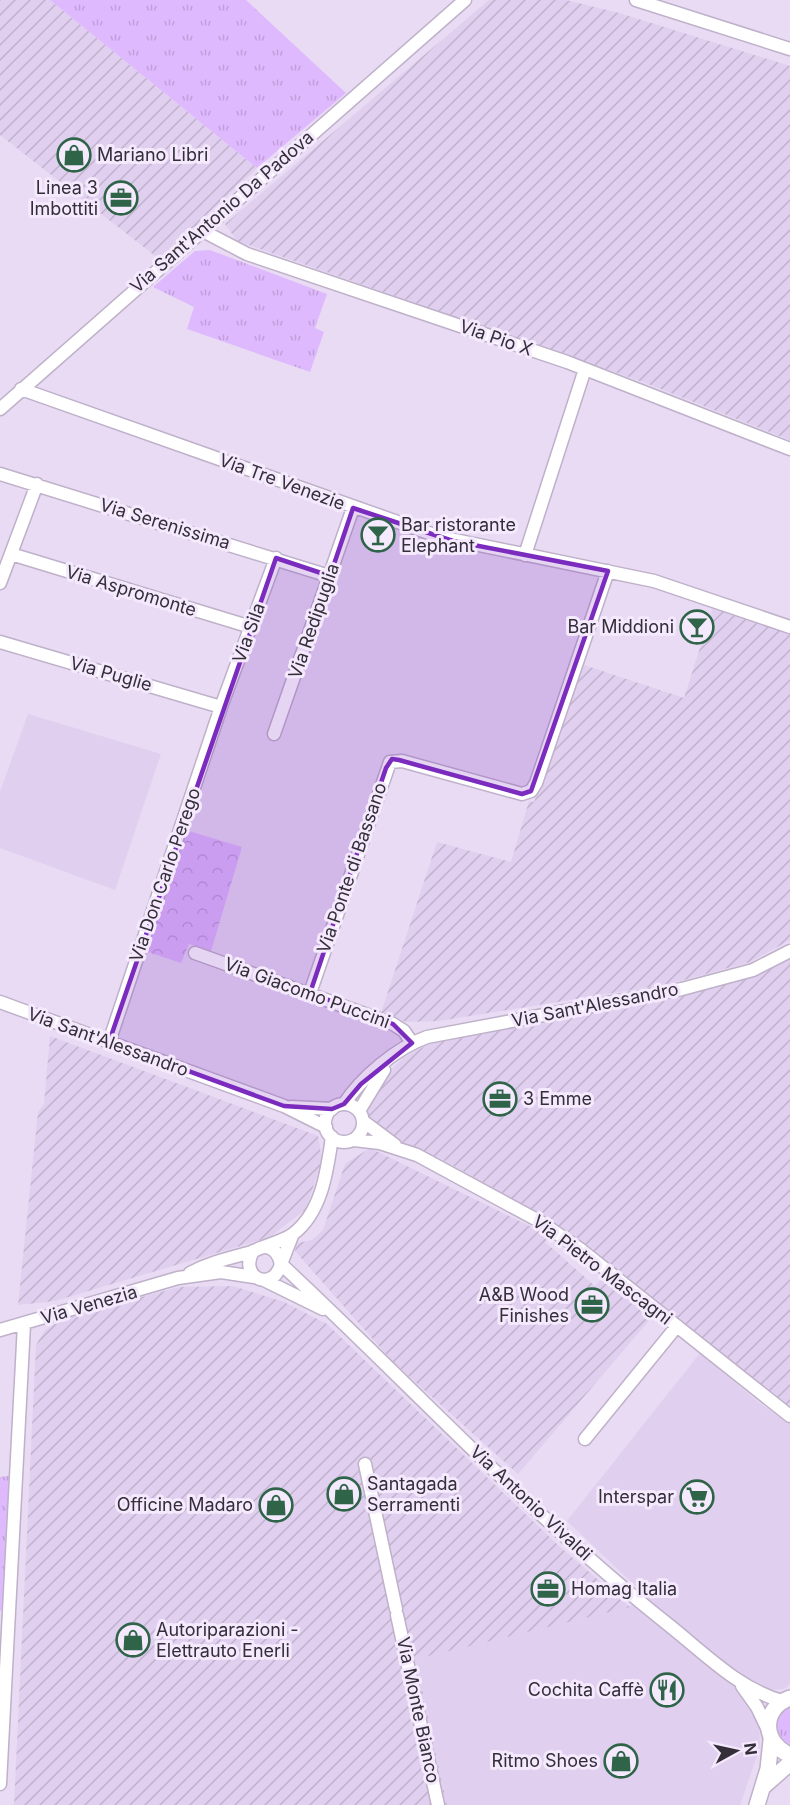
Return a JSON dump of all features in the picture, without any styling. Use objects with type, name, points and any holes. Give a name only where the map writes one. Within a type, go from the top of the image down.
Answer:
[{"type":"main road","points":[[757,1805],[764,1786],[769,1719],[774,1708],[786,1700]]},
{"type":"main road","points":[[769,1735],[778,1749],[790,1755]]},
{"type":"main road","points":[[764,1786],[790,1763]]},
{"type":"street","name":"Via Sant'Antonio Da Padova","points":[[445,15],[459,0]]},
{"type":"street","name":"Via Sant'Antonio Da Padova","points":[[0,409],[445,15],[465,0]]},
{"type":"street","points":[[636,0],[790,49]]},
{"type":"street","name":"Via Pio X","points":[[201,230],[247,254],[585,369],[790,449]]},
{"type":"street","points":[[525,555],[585,369]]},
{"type":"street","name":"Via Tre Venezie","points":[[21,389],[353,508],[453,541],[666,584],[790,627]]},
{"type":"street","name":"Via Serenissima","points":[[0,474],[329,576]]},
{"type":"street","points":[[0,583],[37,484]]},
{"type":"street","name":"Via Redipuglia","points":[[274,734],[353,508]]},
{"type":"street","name":"Via Aspromonte","points":[[11,554],[250,627]]},
{"type":"street","name":"Via Sila","points":[[221,707],[276,558]]},
{"type":"street","name":"Via Ponte di Bassano","points":[[310,993],[390,762],[402,761],[522,794],[531,791],[538,780],[608,571]]},
{"type":"street","name":"Via Puglie","points":[[0,642],[221,707]]},
{"type":"street","name":"Via Don Carlo Perego","points":[[109,1042],[221,707]]},
{"type":"street","name":"Via Sant'Alessandro","points":[[284,1106],[338,1106],[360,1084],[412,1044],[447,1032],[550,1015],[682,989],[753,970],[790,951]]},
{"type":"street","name":"Via Giacomo Puccini","points":[[195,953],[393,1024],[404,1031],[412,1044]]},
{"type":"street","name":"Via Sant'Alessandro","points":[[0,1002],[284,1106],[339,1137],[362,1132],[361,1116],[379,1076],[399,1053]]},
{"type":"street","points":[[280,1264],[279,1255],[272,1249],[258,1249],[248,1260],[249,1269],[259,1278],[272,1278],[280,1264],[292,1236],[314,1209],[339,1137],[326,1117],[338,1106]]},
{"type":"street","name":"Via Pietro Mascagni","points":[[338,1106],[361,1116],[399,1148]]},
{"type":"street","name":"Via Pietro Mascagni","points":[[339,1137],[399,1148],[454,1173],[539,1221],[580,1249],[790,1416]]},
{"type":"street","name":"Via Venezia","points":[[178,1278],[213,1261],[258,1249],[292,1236]]},
{"type":"street","name":"Via Antonio Vivaldi","points":[[280,1264],[460,1437],[633,1597],[737,1680]]},
{"type":"street","name":"Via Venezia","points":[[0,1330],[178,1278],[221,1272],[259,1278],[335,1315]]},
{"type":"street","points":[[0,1784],[24,1324]]},
{"type":"street","points":[[585,1439],[677,1326]]},
{"type":"street","name":"Via Monte Bianco","points":[[365,1464],[438,1805]]},
{"type":"street","points":[[737,1680],[761,1694],[786,1700]]},
{"type":"street","points":[[737,1680],[757,1707],[769,1735]]},
{"type":"highlighted area","points":[[353,508],[453,541],[608,571],[531,791],[522,794],[399,760],[392,759],[386,768],[310,993],[393,1024],[412,1043],[361,1084],[344,1104],[332,1109],[284,1106],[109,1042],[276,558],[330,576]]},
{"type":"shaded area","points":[[0,0],[50,0],[257,168],[159,259],[0,135]]},
{"type":"shaded area","points":[[489,0],[566,0],[619,13],[790,66],[790,440],[643,382],[237,241],[225,224]]},
{"type":"shaded area","points":[[713,607],[790,634],[790,940],[750,962],[669,984],[439,1021],[406,1022],[381,1013],[437,842],[511,862],[529,801],[534,802],[581,664],[684,698]]},
{"type":"shaded area","points":[[28,714],[161,754],[115,890],[0,848],[0,792]]},
{"type":"shaded area","points":[[790,959],[790,1410],[577,1241],[528,1207],[441,1159],[403,1143],[369,1117],[366,1110],[385,1076],[404,1057],[435,1041],[466,1033],[592,1012],[757,974]]},
{"type":"shaded area","points":[[50,1036],[318,1136],[322,1160],[306,1209],[270,1237],[55,1301],[18,1305],[38,1112],[44,1104]]},
{"type":"shaded area","points":[[370,1148],[550,1236],[545,1242],[595,1286],[603,1277],[652,1317],[518,1474],[393,1362],[295,1251],[297,1243],[312,1240],[323,1230],[345,1164]]},
{"type":"shaded area","points":[[233,1286],[284,1302],[327,1324],[560,1547],[630,1607],[416,1659],[447,1805],[14,1805],[36,1345],[45,1330],[68,1316],[180,1287]]},
{"type":"shaded area","points":[[700,1353],[758,1402],[790,1424],[790,1684],[784,1689],[772,1690],[759,1711],[760,1747],[740,1805],[447,1805],[416,1659],[629,1607],[643,1593],[567,1521]]},
{"type":"green space","points":[[50,0],[246,0],[346,93],[257,168]]},
{"type":"green space","points":[[210,250],[327,294],[315,328],[324,332],[310,372],[187,329],[194,307],[153,287],[195,251]]},
{"type":"green space","points":[[182,829],[242,847],[211,951],[189,944],[181,963],[142,950]]},
{"type":"green space","points":[[9,1476],[3,1609],[0,1611],[0,1477]]},
{"type":"green space","points":[[790,1704],[790,1750],[775,1737],[774,1720]]},
{"type":"place","name":"Mariano Libri","points":[[74,155]]},
{"type":"place","name":"Linea 3 Imbottiti","points":[[121,198]]},
{"type":"place","name":"Bar ristorante Elephant","points":[[378,535]]},
{"type":"place","name":"Bar Middioni","points":[[697,627]]},
{"type":"place","name":"3 Emme","points":[[500,1099]]},
{"type":"place","name":"A&B Wood Finishes","points":[[592,1305]]},
{"type":"place","name":"Santagada Serramenti","points":[[344,1494]]},
{"type":"place","name":"Interspar","points":[[697,1497]]},
{"type":"place","name":"Officine Madaro","points":[[276,1505]]},
{"type":"place","name":"Homag Italia","points":[[548,1589]]},
{"type":"place","name":"Autoriparazioni - Elettrauto Enerli","points":[[133,1640]]},
{"type":"place","name":"Cochita Caffè","points":[[667,1690]]},
{"type":"place","name":"Ritmo Shoes","points":[[621,1761]]}]
